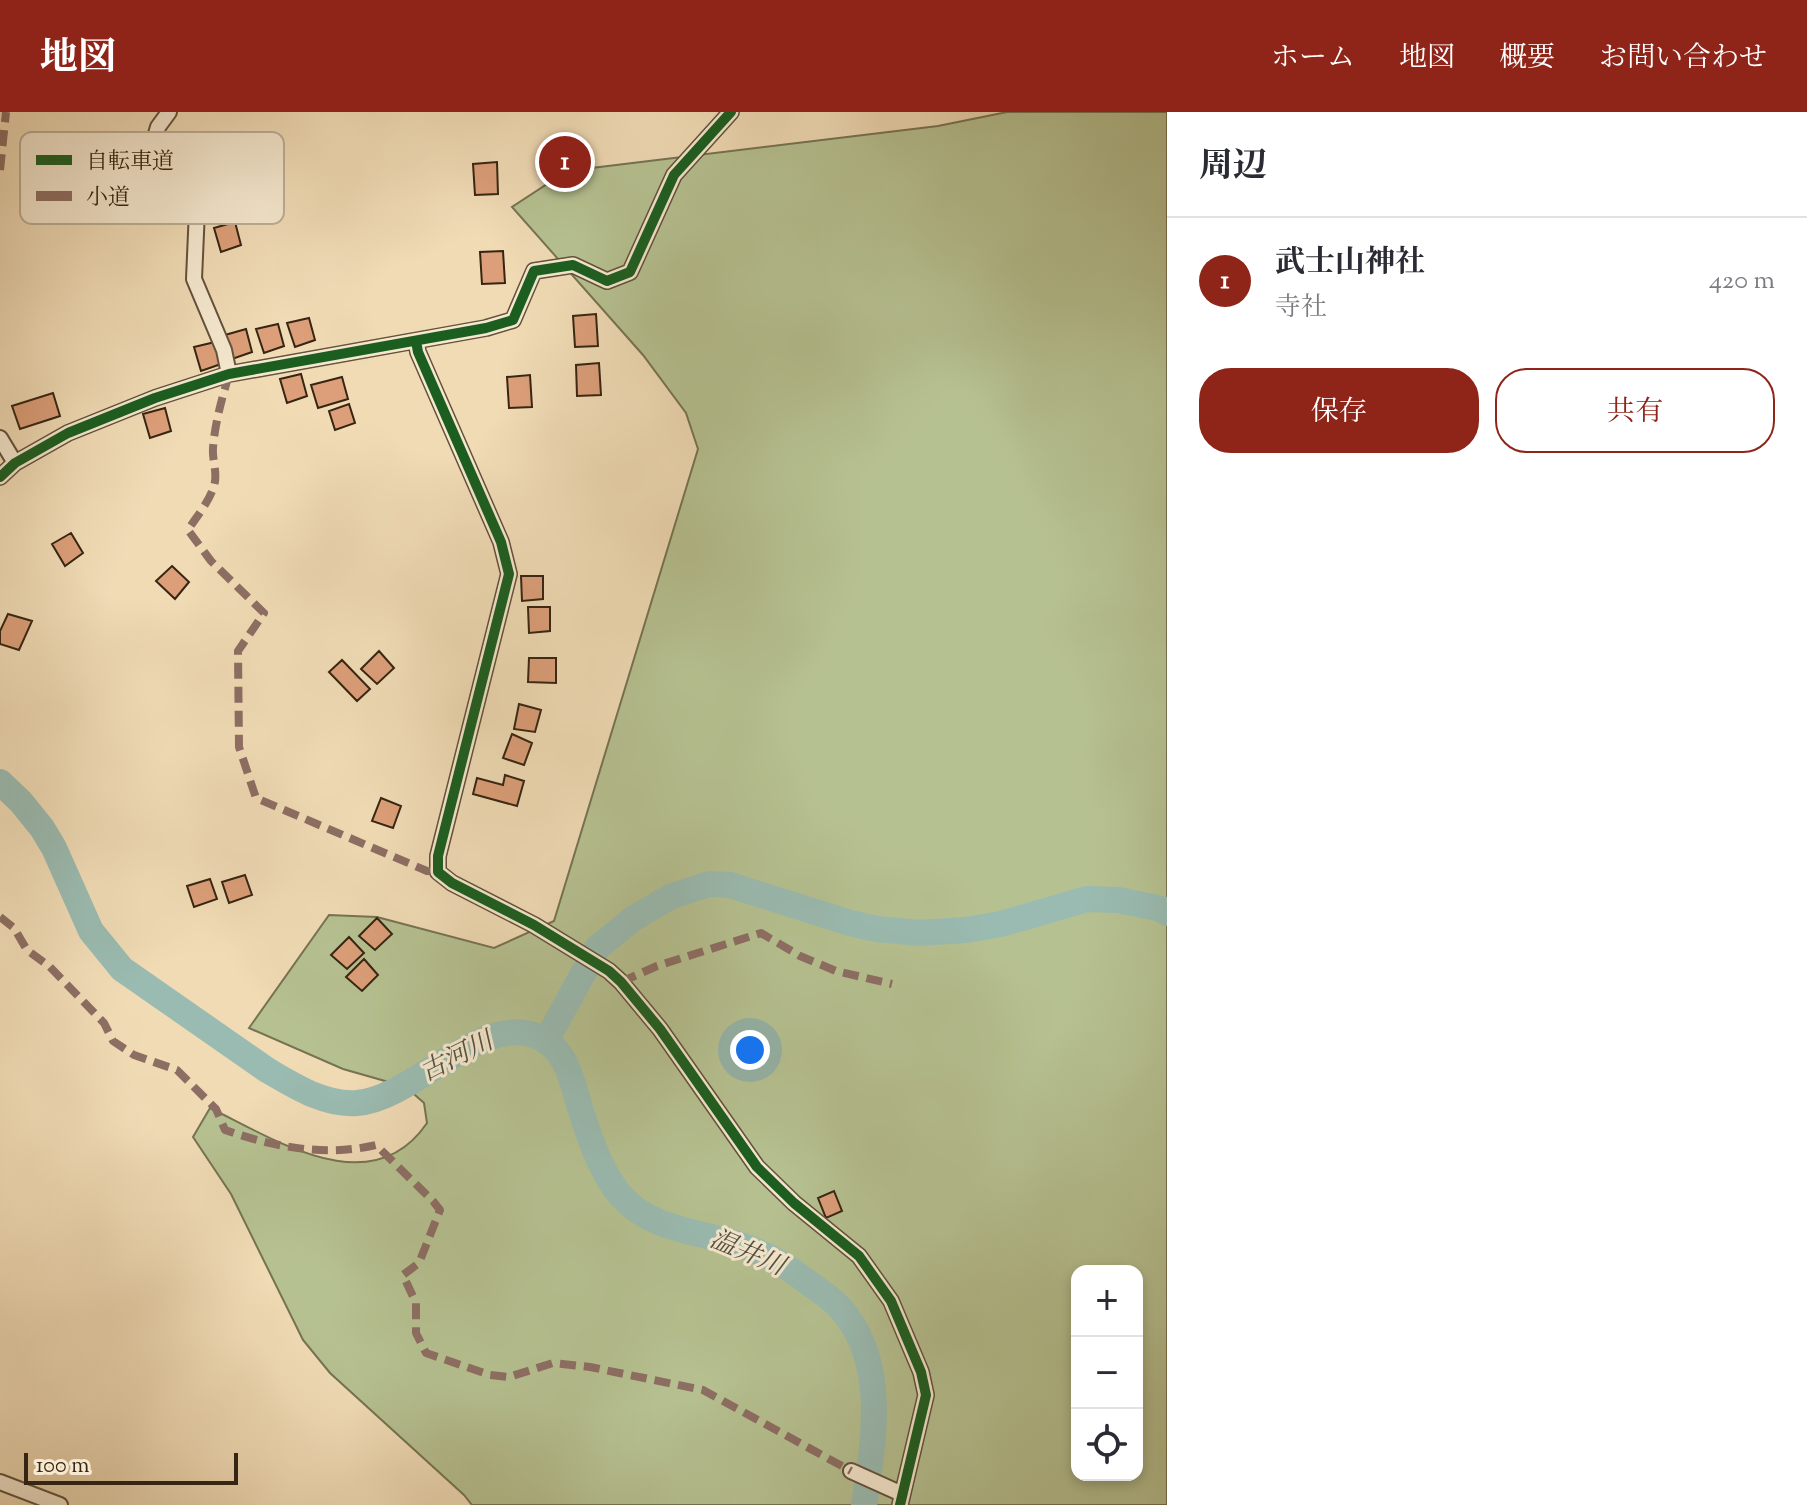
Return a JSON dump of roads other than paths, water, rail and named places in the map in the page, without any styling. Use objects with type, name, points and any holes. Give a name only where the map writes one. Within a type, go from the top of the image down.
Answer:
[{"type":"street","points":[[157,132],[169,112]]},
{"type":"street","points":[[0,477],[15,463],[68,433],[155,398],[229,374],[486,328],[513,320],[534,271],[573,265],[607,281],[630,272],[674,175],[731,112]]},
{"type":"street","points":[[196,224],[194,279],[224,350],[229,374]]},
{"type":"street","points":[[416,341],[418,352],[501,542],[509,574],[438,856],[438,872],[452,883],[534,925],[609,971],[648,1014],[757,1167],[794,1203],[859,1256],[891,1301],[921,1372],[926,1395],[899,1497],[851,1471]]},
{"type":"street","points":[[0,438],[15,463]]},
{"type":"street","points":[[0,1482],[60,1505]]},
{"type":"waterway","name":"古河川","points":[[0,782],[42,828],[91,931],[122,969],[267,1070],[310,1093],[345,1103],[379,1098],[469,1047],[513,1032],[534,1035],[555,1048],[567,1068],[603,1168],[614,1187],[632,1207],[658,1222],[731,1242],[771,1258],[832,1300],[855,1329],[865,1352],[874,1402],[864,1505]]},
{"type":"waterway","name":"古河川","points":[[546,1041],[597,948],[634,918],[672,896],[709,884],[730,885],[850,923],[919,933],[1001,924],[1087,899],[1118,900],[1162,909],[1167,913]]},
{"type":"place","name":"武士山神社","points":[[565,162]]},
{"type":"water label","name":"温井川","points":[[747,1254]]}]
